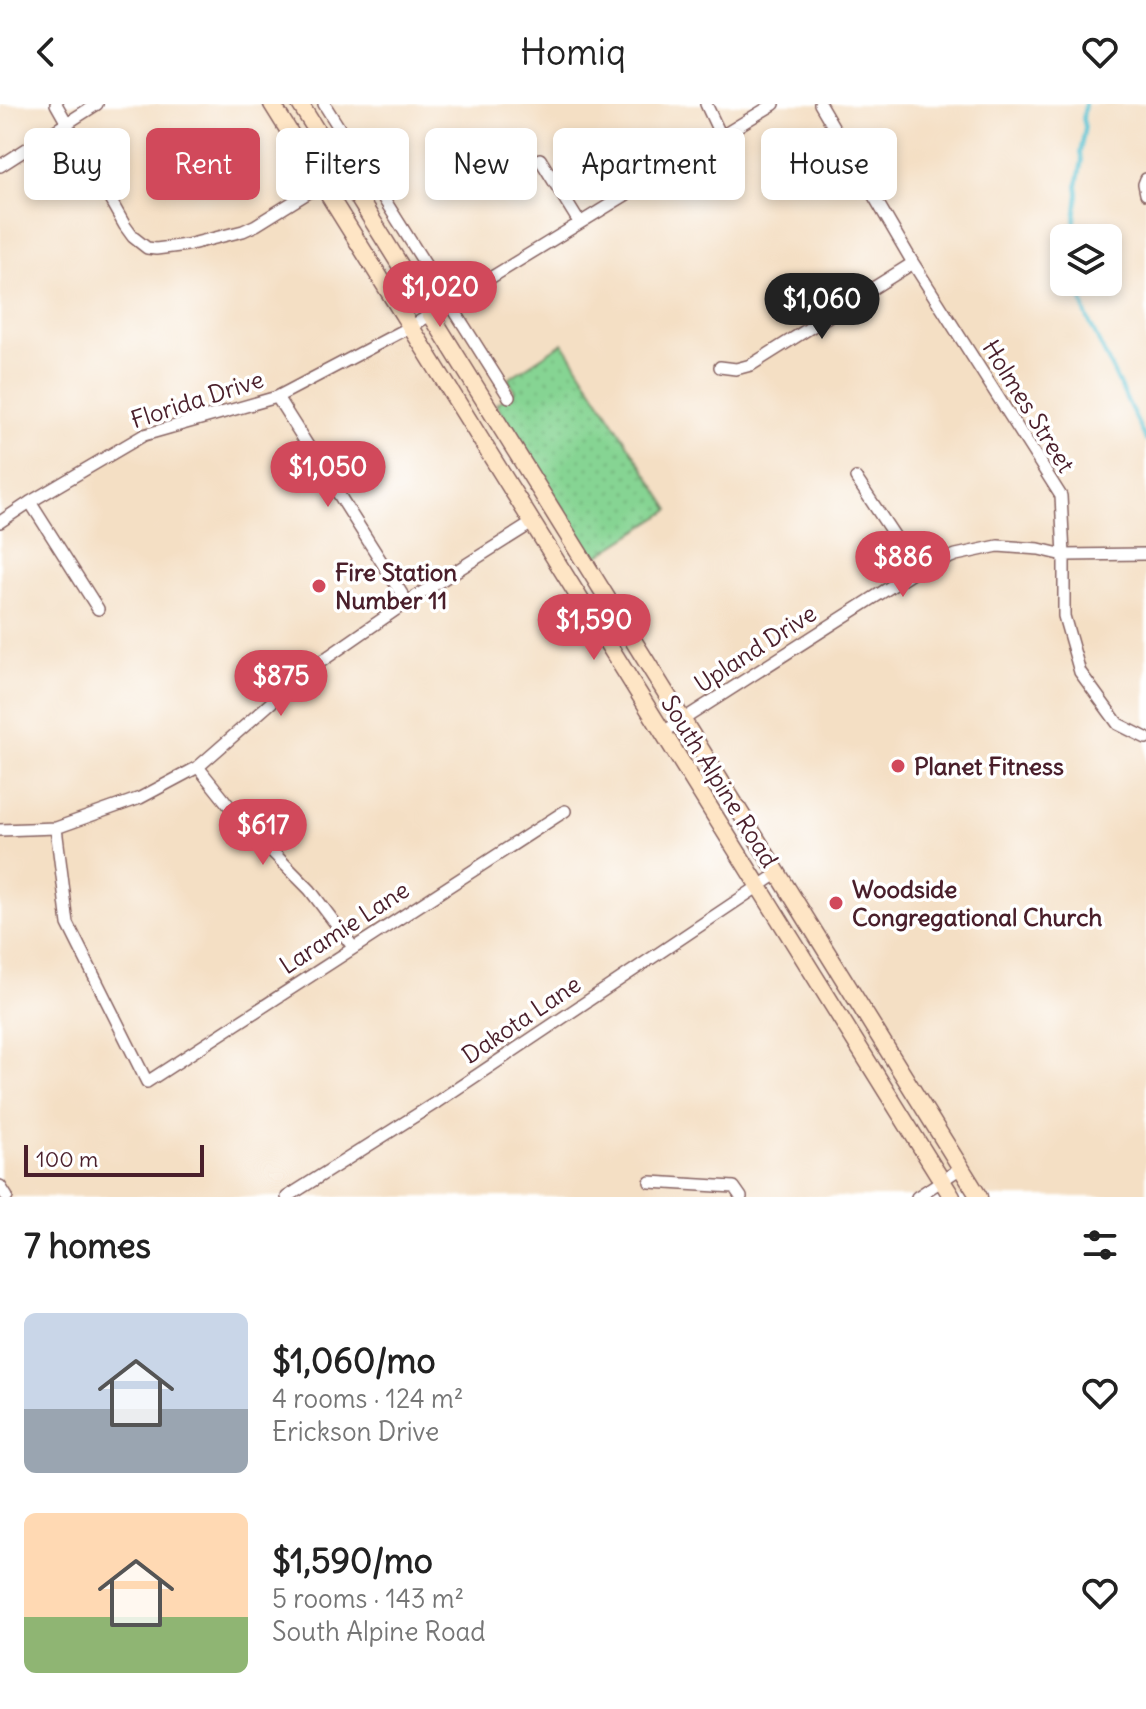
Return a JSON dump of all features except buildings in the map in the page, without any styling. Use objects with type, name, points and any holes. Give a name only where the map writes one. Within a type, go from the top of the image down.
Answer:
[{"type":"main road","name":"South Alpine Road","points":[[272,104],[287,128]]},
{"type":"main road","name":"South Alpine Road","points":[[300,104],[979,1197]]},
{"type":"main road","name":"South Alpine Road","points":[[332,200],[952,1197]]},
{"type":"street","points":[[56,104],[125,226],[147,248],[167,248],[243,231],[296,200]]},
{"type":"street","points":[[0,166],[97,104]]},
{"type":"street","points":[[324,104],[509,397]]},
{"type":"street","points":[[706,104],[717,128]]},
{"type":"street","name":"Florida Drive","points":[[734,128],[774,104]]},
{"type":"street","name":"Holmes Street","points":[[820,104],[913,263],[1061,496],[1064,616],[1080,672],[1118,724],[1146,738]]},
{"type":"street","points":[[540,159],[579,222]]},
{"type":"street","points":[[1146,179],[1146,194]]},
{"type":"street","name":"Florida Drive","points":[[0,522],[144,435],[277,397],[412,326],[615,200]]},
{"type":"street","points":[[720,367],[736,369],[751,365],[913,263]]},
{"type":"street","points":[[277,397],[407,602]]},
{"type":"street","points":[[856,478],[917,570]]},
{"type":"street","points":[[30,502],[98,609]]},
{"type":"street","points":[[0,830],[56,828],[140,798],[198,767],[306,672],[407,602],[532,523]]},
{"type":"street","name":"Upland Drive","points":[[662,733],[917,570],[956,555],[998,546],[1039,549],[1064,555],[1146,554]]},
{"type":"street","points":[[198,767],[238,817],[310,890],[353,947]]},
{"type":"street","name":"Laramie Lane","points":[[56,828],[68,924],[147,1082],[565,811]]},
{"type":"street","name":"Dakota Lane","points":[[287,1197],[437,1102],[777,874]]},
{"type":"street","points":[[917,1197],[961,1168]]},
{"type":"street","points":[[650,1182],[734,1187],[741,1197]]},
{"type":"street","points":[[0,1186],[7,1197]]},
{"type":"green space","points":[[563,343],[670,510],[594,558],[496,404],[515,391],[508,379]]},
{"type":"waterway","points":[[1075,224],[1085,104]]},
{"type":"waterway","points":[[1081,296],[1086,315],[1146,440]]},
{"type":"place","name":"Fire Station Number 11","points":[[319,586]]},
{"type":"place","name":"Planet Fitness","points":[[898,766]]},
{"type":"place","name":"Woodside Congregational Church","points":[[836,903]]}]
